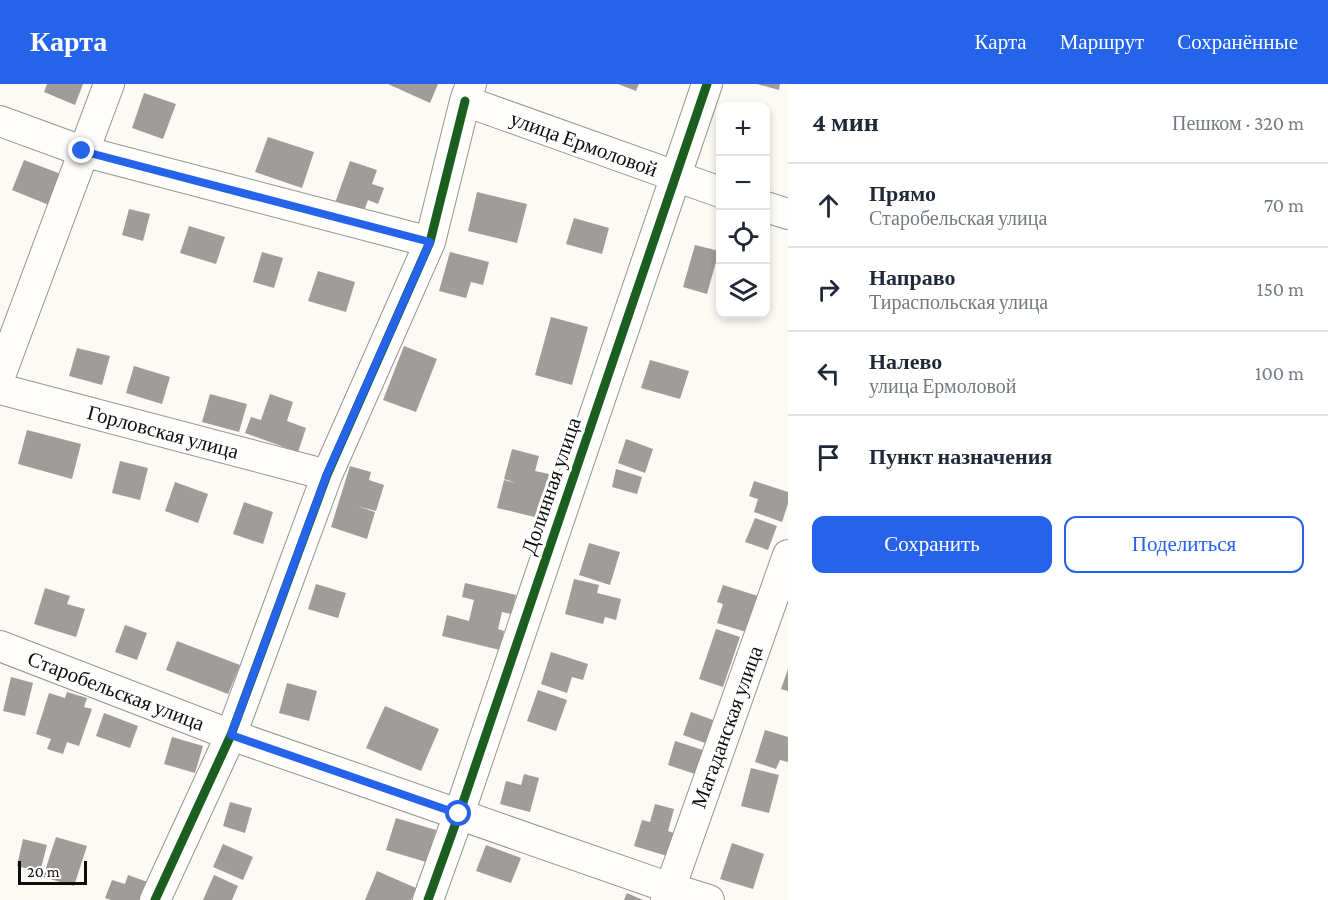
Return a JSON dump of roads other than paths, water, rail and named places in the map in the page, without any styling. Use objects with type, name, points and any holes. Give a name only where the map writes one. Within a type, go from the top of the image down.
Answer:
[{"type":"street","points":[[0,376],[82,151],[109,84]]},
{"type":"street","name":"Долинная улица","points":[[428,900],[707,84]]},
{"type":"street","points":[[155,900],[231,735],[327,474],[430,242],[468,93]]},
{"type":"street","name":"улица Ермоловой","points":[[468,93],[675,177],[716,191]]},
{"type":"street","points":[[0,121],[82,151],[430,242]]},
{"type":"street","points":[[770,209],[788,214]]},
{"type":"street","name":"Горловская улица","points":[[0,389],[327,474]]},
{"type":"street","name":"Магаданская улица","points":[[668,894],[788,555]]},
{"type":"street","name":"Старобельская улица","points":[[0,646],[231,735],[459,814],[668,894],[709,900]]}]
